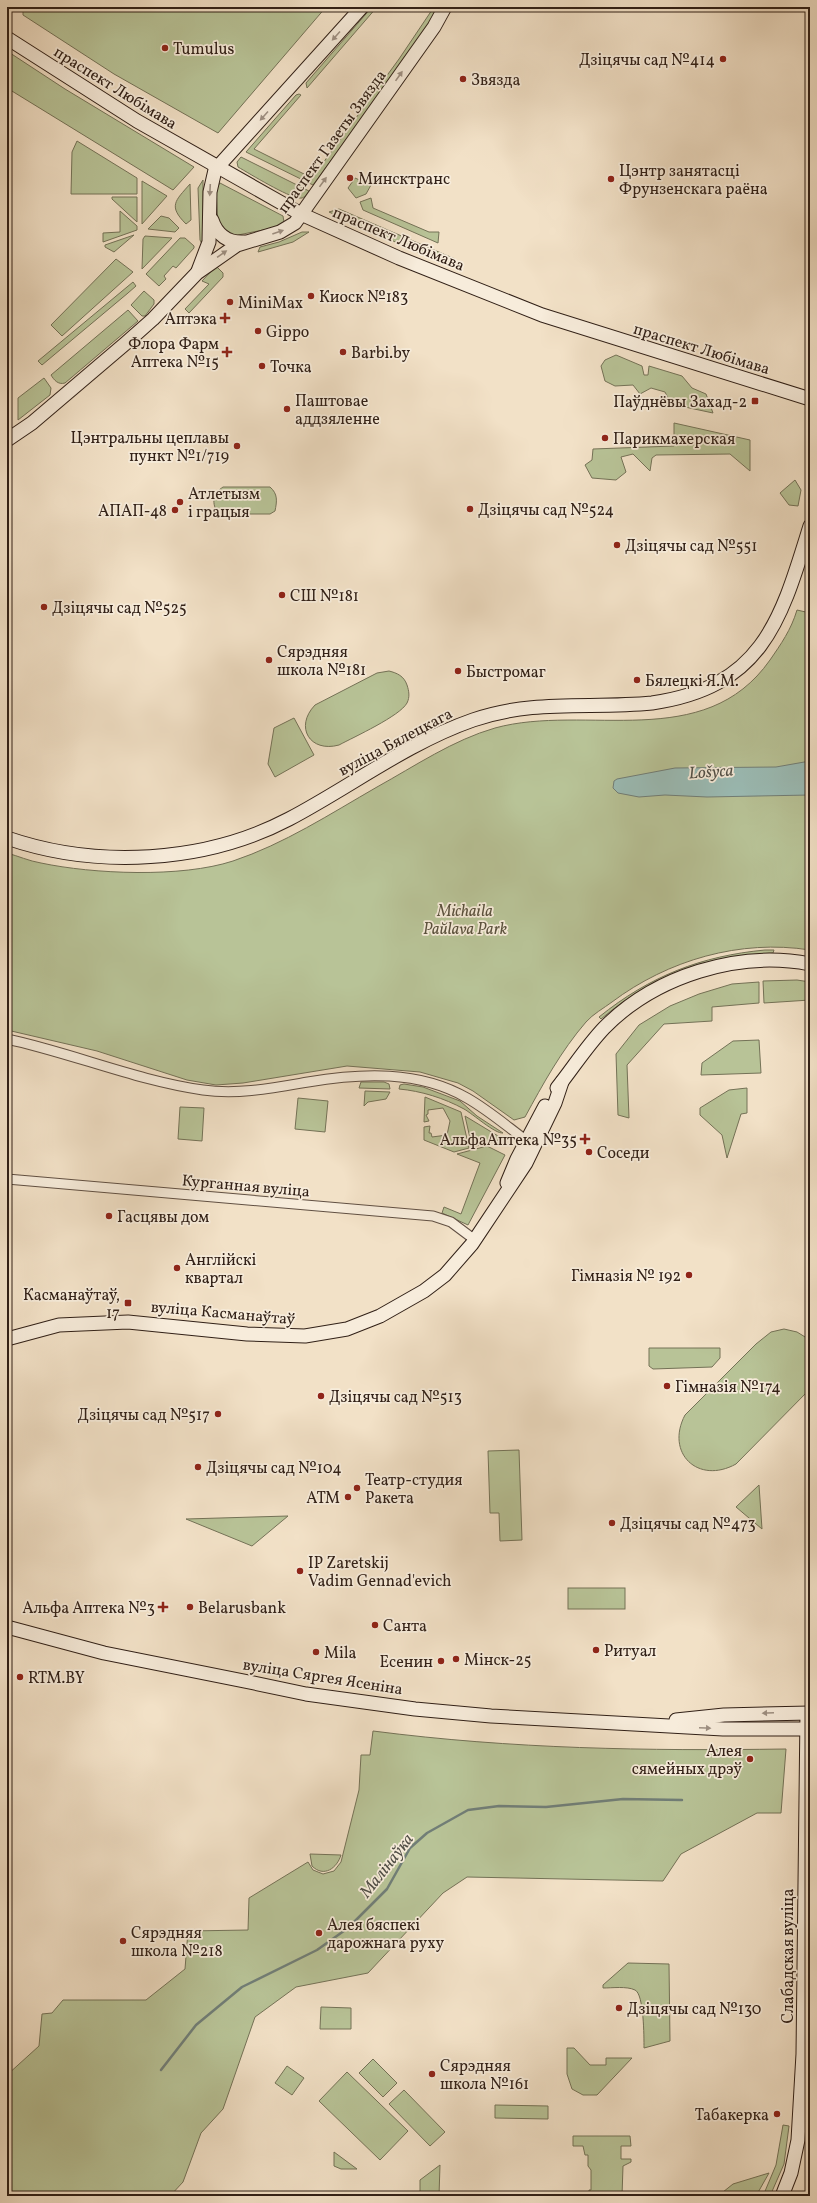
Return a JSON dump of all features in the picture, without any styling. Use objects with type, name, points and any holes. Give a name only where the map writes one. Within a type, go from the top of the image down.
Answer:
[{"type":"main road","name":"праспект Газеты Звязда","points":[[197,273],[209,244],[210,186],[216,168],[362,7]]},
{"type":"main road","name":"праспект Газеты Звязда","points":[[7,440],[32,423],[145,327],[197,273],[244,242],[289,228],[301,214],[434,27],[445,7]]},
{"type":"main road","name":"праспект Любімава","points":[[7,38],[138,121],[216,168],[301,214],[399,258],[542,315],[810,399]]},
{"type":"main road","points":[[210,214],[213,225],[220,235],[232,241],[244,242]]},
{"type":"main road","name":"праспект Газеты Звязда","points":[[7,432],[53,404]]},
{"type":"main road","name":"вуліца Бялецкага","points":[[7,838],[47,850],[86,854],[159,856],[212,849],[242,840],[290,819],[434,736],[473,720],[508,710],[529,706],[646,704],[669,700],[703,690],[734,672],[767,637],[785,603],[810,526]]},
{"type":"main road","name":"вуліца Касманаўтаў","points":[[7,1338],[59,1325],[128,1322],[159,1323],[247,1334],[305,1336],[347,1329],[380,1316],[424,1291],[445,1275],[476,1240],[503,1196],[508,1177],[530,1144],[548,1099],[587,1047],[618,1015],[648,995],[674,981],[704,970],[736,963],[760,960],[810,964]]},
{"type":"main road","name":"вуліца Сяргея Ясеніна","points":[[7,1627],[104,1653],[306,1694],[415,1709],[491,1716],[723,1729],[808,1729]]},
{"type":"main road","name":"вуліца Сяргея Ясеніна","points":[[638,1724],[724,1715],[809,1713]]},
{"type":"main road","name":"Слабадская вуліца","points":[[782,2196],[791,2173],[798,2140],[804,2054],[809,1713]]},
{"type":"street","points":[[7,1039],[38,1046],[128,1072],[203,1090],[250,1091],[347,1076],[394,1077],[417,1080],[450,1089],[468,1098],[530,1144]]},
{"type":"street","name":"Курганная вуліца","points":[[7,1179],[433,1216],[451,1222],[476,1240]]},
{"type":"green space","points":[[23,7],[326,7],[218,133],[114,74],[23,15]]},
{"type":"green space","points":[[372,7],[377,7],[307,88],[306,83]]},
{"type":"green space","points":[[434,7],[440,7],[415,46],[313,185],[246,152],[296,95],[299,94],[301,95],[254,149],[312,178],[399,59]]},
{"type":"green space","points":[[7,51],[65,89],[194,167],[173,190],[7,88]]},
{"type":"green space","points":[[77,141],[137,178],[137,194],[71,194],[72,152]]},
{"type":"green space","points":[[241,157],[309,191],[301,198],[294,197],[278,190],[238,167],[237,162]]},
{"type":"green space","points":[[355,178],[371,185],[366,194],[356,198],[348,188]]},
{"type":"green space","points":[[203,180],[202,244],[200,240],[198,188]]},
{"type":"green space","points":[[142,181],[167,196],[142,224]]},
{"type":"green space","points":[[220,183],[283,216],[284,222],[273,228],[233,236],[218,223],[216,189]]},
{"type":"green space","points":[[190,184],[191,220],[186,224],[180,218],[175,208],[177,199]]},
{"type":"green space","points":[[112,197],[137,197],[137,222],[112,199]]},
{"type":"green space","points":[[371,198],[373,208],[429,232],[439,232],[438,243],[363,210],[360,202]]},
{"type":"green space","points":[[339,209],[455,259],[453,263],[433,259],[329,212]]},
{"type":"green space","points":[[120,211],[137,226],[137,230],[103,242],[103,233],[120,232]]},
{"type":"green space","points":[[161,216],[169,218],[179,228],[175,232],[148,229]]},
{"type":"green space","points":[[302,232],[309,232],[293,242],[258,252],[260,247],[279,242]]},
{"type":"green space","points":[[134,235],[114,252],[105,247],[105,245]]},
{"type":"green space","points":[[145,236],[172,238],[142,269],[143,239]]},
{"type":"green space","points":[[180,238],[185,238],[194,246],[194,248],[176,268],[173,266],[164,276],[166,279],[159,286],[146,274]]},
{"type":"green space","points":[[116,259],[133,272],[62,336],[51,325]]},
{"type":"green space","points":[[216,266],[223,273],[223,277],[189,313],[185,309],[209,284],[202,281]]},
{"type":"green space","points":[[133,282],[136,286],[42,365],[38,361]]},
{"type":"green space","points":[[144,291],[154,300],[154,304],[145,316],[142,316],[131,305]]},
{"type":"green space","points":[[128,310],[138,321],[65,383],[58,383],[55,380],[51,375]]},
{"type":"green space","points":[[616,355],[642,366],[644,375],[648,375],[649,366],[682,376],[692,388],[706,394],[713,413],[671,404],[665,392],[651,388],[640,394],[633,385],[615,386],[605,381],[601,366],[605,360]]},
{"type":"green space","points":[[44,378],[51,388],[50,395],[18,420],[18,398]]},
{"type":"green space","points":[[674,423],[750,440],[750,471],[730,454],[656,455],[652,458],[650,471],[633,454],[621,457],[626,472],[616,480],[592,478],[585,465],[592,460],[593,449],[674,446]]},
{"type":"green space","points":[[795,480],[801,490],[798,506],[789,505],[780,493]]},
{"type":"green space","points":[[223,487],[270,487],[276,498],[275,511],[270,514],[225,514],[217,512],[214,504],[214,498],[217,492]]},
{"type":"green space","name":"Michaila Paŭlava Park","points":[[797,610],[810,613],[810,950],[784,947],[757,948],[706,956],[681,964],[634,987],[586,1022],[560,1056],[525,1117],[514,1120],[473,1091],[458,1083],[420,1072],[347,1066],[243,1083],[216,1085],[187,1080],[97,1051],[7,1030],[7,853],[32,861],[62,867],[111,872],[163,872],[188,870],[233,861],[289,837],[449,746],[479,733],[495,728],[530,722],[567,720],[642,720],[678,716],[712,707],[743,689],[770,660],[789,630]]},
{"type":"green space","points":[[389,671],[400,675],[407,685],[409,698],[403,708],[386,720],[339,745],[320,745],[313,742],[308,736],[306,722],[309,713],[315,705],[377,673]]},
{"type":"green space","points":[[294,718],[314,755],[275,777],[268,764],[274,728]]},
{"type":"green space","points":[[774,950],[773,953],[748,955],[702,964],[661,979],[621,1003],[601,1019],[599,1017],[637,990],[677,970],[719,957]]},
{"type":"green space","points":[[797,980],[810,982],[810,1000],[764,1003],[763,981]]},
{"type":"green space","points":[[759,982],[759,1003],[712,1007],[712,1021],[664,1024],[627,1065],[629,1118],[618,1115],[616,1054],[639,1025],[670,1006],[699,994],[732,984]]},
{"type":"green space","points":[[759,1040],[761,1073],[701,1075],[702,1063],[733,1041]]},
{"type":"green space","points":[[361,1082],[384,1082],[389,1084],[390,1089],[359,1088]]},
{"type":"green space","points":[[404,1084],[423,1087],[460,1101],[477,1116],[503,1133],[495,1130],[464,1109],[440,1098],[424,1093],[399,1089],[400,1085]]},
{"type":"green space","points":[[747,1088],[747,1113],[741,1114],[727,1158],[722,1135],[700,1115],[700,1108],[729,1090]]},
{"type":"green space","points":[[365,1091],[390,1092],[386,1099],[368,1102],[364,1106]]},
{"type":"green space","points":[[425,1097],[461,1112],[469,1148],[454,1152],[424,1140],[424,1127],[430,1126],[429,1133],[431,1133],[432,1137],[447,1135],[450,1121],[443,1108],[428,1110],[428,1114],[426,1115],[429,1121],[424,1122]]},
{"type":"green space","points":[[298,1098],[328,1101],[325,1132],[295,1129]]},
{"type":"green space","points":[[180,1107],[204,1108],[202,1141],[178,1139]]},
{"type":"green space","points":[[465,1116],[503,1139],[472,1147]]},
{"type":"green space","points":[[487,1146],[505,1155],[468,1225],[442,1213],[444,1207],[461,1214],[480,1163],[457,1154]]},
{"type":"green space","points":[[784,1329],[797,1332],[810,1340],[810,1389],[736,1464],[722,1469],[709,1471],[698,1468],[689,1462],[682,1453],[679,1442],[680,1429],[685,1415],[756,1344],[771,1332]]},
{"type":"green space","points":[[649,1348],[720,1348],[720,1358],[712,1367],[653,1369],[649,1366]]},
{"type":"green space","points":[[519,1450],[522,1540],[500,1541],[499,1513],[490,1513],[488,1451]]},
{"type":"green space","points":[[759,1485],[762,1529],[736,1507]]},
{"type":"green space","points":[[288,1516],[252,1546],[186,1519]]},
{"type":"green space","points":[[568,1588],[625,1588],[625,1609],[568,1609]]},
{"type":"green space","points":[[373,1731],[477,1742],[580,1748],[682,1750],[786,1749],[781,1813],[757,1813],[681,1854],[663,1881],[467,1877],[443,1893],[368,1973],[296,1987],[255,2017],[223,2109],[201,2133],[183,2182],[170,2196],[7,2196],[7,2075],[39,2046],[42,2014],[52,2013],[63,2000],[146,2000],[185,1969],[188,1931],[248,1930],[249,1898],[308,1862],[313,1870],[323,1874],[334,1871],[341,1862],[359,1790],[361,1755],[370,1755]]},
{"type":"green space","points":[[310,1854],[341,1855],[339,1860],[330,1870],[321,1871],[312,1866]]},
{"type":"green space","points":[[628,1963],[669,1964],[670,2041],[644,2048],[643,2016],[638,1993],[635,1990],[628,1988],[603,1988],[603,1985]]},
{"type":"green space","points":[[321,2007],[351,2008],[351,2029],[320,2029]]},
{"type":"green space","points":[[567,2048],[574,2048],[590,2065],[606,2065],[606,2058],[632,2058],[597,2095],[583,2095],[572,2089],[567,2074]]},
{"type":"green space","points":[[373,2059],[397,2083],[383,2097],[359,2073]]},
{"type":"green space","points":[[287,2066],[304,2078],[292,2095],[275,2083]]},
{"type":"green space","points":[[347,2072],[408,2131],[380,2160],[319,2101]]},
{"type":"green space","points":[[404,2090],[445,2132],[430,2146],[389,2104]]},
{"type":"green space","points":[[495,2105],[548,2106],[548,2119],[495,2118]]},
{"type":"green space","points":[[783,2125],[789,2126],[784,2164],[770,2196],[763,2196],[776,2165]]},
{"type":"green space","points":[[573,2136],[630,2136],[631,2146],[621,2146],[621,2159],[631,2159],[631,2162],[623,2166],[622,2196],[589,2196],[589,2190],[591,2190],[591,2170],[588,2166],[588,2155],[585,2155],[583,2146],[573,2146]]},
{"type":"green space","points":[[334,2152],[357,2169],[341,2169],[334,2166]]},
{"type":"green space","points":[[440,2165],[439,2196],[420,2196],[420,2180]]},
{"type":"green space","points":[[769,2173],[756,2196],[718,2196],[733,2184]]},
{"type":"water","name":"Lošyca","points":[[810,761],[810,795],[707,797],[665,795],[639,797],[618,793],[613,788],[614,781],[617,779],[675,768],[776,767]]},
{"type":"waterway","name":"Малінаўка","points":[[161,2070],[196,2025],[242,1987],[317,1950],[348,1928],[387,1889],[410,1848],[427,1833],[468,1810],[499,1806],[546,1807],[623,1799],[682,1800]]},
{"type":"place","name":"Tumulus","points":[[165,48]]},
{"type":"place","name":"Дзіцячы сад №414","points":[[723,59]]},
{"type":"place","name":"Звязда","points":[[463,79]]},
{"type":"place","name":"Минсктранс","points":[[350,178]]},
{"type":"place","name":"Цэнтр занятасці Фрунзенскага раёна","points":[[611,179]]},
{"type":"place","name":"Киоск №183","points":[[311,296]]},
{"type":"place","name":"MiniMax","points":[[230,302]]},
{"type":"place","name":"Аптэка","points":[[225,318]]},
{"type":"place","name":"Gippo","points":[[258,331]]},
{"type":"place","name":"Флора Фарм Аптека №15","points":[[227,352]]},
{"type":"place","name":"Barbi.by","points":[[343,352]]},
{"type":"place","name":"Точка","points":[[262,366]]},
{"type":"place","name":"Паўднёвы Захад-2","points":[[755,401]]},
{"type":"place","name":"Паштовае аддзяленне","points":[[287,409]]},
{"type":"place","name":"Парикмахерская","points":[[605,438]]},
{"type":"place","name":"Цэнтральны цеплавы пункт №1/719","points":[[237,446]]},
{"type":"place","name":"Атлетызм і грацыя","points":[[180,502]]},
{"type":"place","name":"Дзіцячы сад №524","points":[[470,509]]},
{"type":"place","name":"АПАП-48","points":[[175,510]]},
{"type":"place","name":"Дзіцячы сад №551","points":[[617,545]]},
{"type":"place","name":"СШ №181","points":[[282,595]]},
{"type":"place","name":"Дзіцячы сад №525","points":[[44,607]]},
{"type":"place","name":"Сярэдняя школа №181","points":[[269,660]]},
{"type":"place","name":"Быстромаг","points":[[458,671]]},
{"type":"place","name":"Бялецкі Я.М.","points":[[637,680]]},
{"type":"place","name":"АльфаАптека №35","points":[[585,1139]]},
{"type":"place","name":"Соседи","points":[[589,1152]]},
{"type":"place","name":"Гасцявы дом","points":[[109,1216]]},
{"type":"place","name":"Англійскі квартал","points":[[177,1268]]},
{"type":"place","name":"Гімназія № 192","points":[[689,1275]]},
{"type":"place","name":"Касманаўтаў, 17","points":[[128,1303]]},
{"type":"place","name":"Гімназія №174","points":[[667,1386]]},
{"type":"place","name":"Дзіцячы сад №513","points":[[321,1396]]},
{"type":"place","name":"Дзіцячы сад №517","points":[[218,1414]]},
{"type":"place","name":"Дзіцячы сад №104","points":[[198,1467]]},
{"type":"place","name":"Театр-студия Ракета","points":[[357,1488]]},
{"type":"place","name":"АТМ","points":[[348,1497]]},
{"type":"place","name":"Дзіцячы сад №473","points":[[612,1523]]},
{"type":"place","name":"IP Zaretskij Vadim Gennad'evich","points":[[300,1571]]},
{"type":"place","name":"Альфа Аптека №3","points":[[163,1607]]},
{"type":"place","name":"Belarusbank","points":[[190,1607]]},
{"type":"place","name":"Санта","points":[[375,1625]]},
{"type":"place","name":"Ритуал","points":[[596,1650]]},
{"type":"place","name":"Mila","points":[[316,1652]]},
{"type":"place","name":"Мінск-25","points":[[456,1659]]},
{"type":"place","name":"Есенин","points":[[441,1661]]},
{"type":"place","name":"RTM.BY","points":[[20,1677]]},
{"type":"place","name":"Алея сямейных дрэў","points":[[750,1759]]},
{"type":"place","name":"Алея бяспекі дарожнага руху","points":[[319,1933]]},
{"type":"place","name":"Сярэдняя школа №218","points":[[123,1941]]},
{"type":"place","name":"Дзіцячы сад №130","points":[[619,2008]]},
{"type":"place","name":"Сярэдняя школа №161","points":[[432,2074]]},
{"type":"place","name":"Табакерка","points":[[777,2114]]}]
